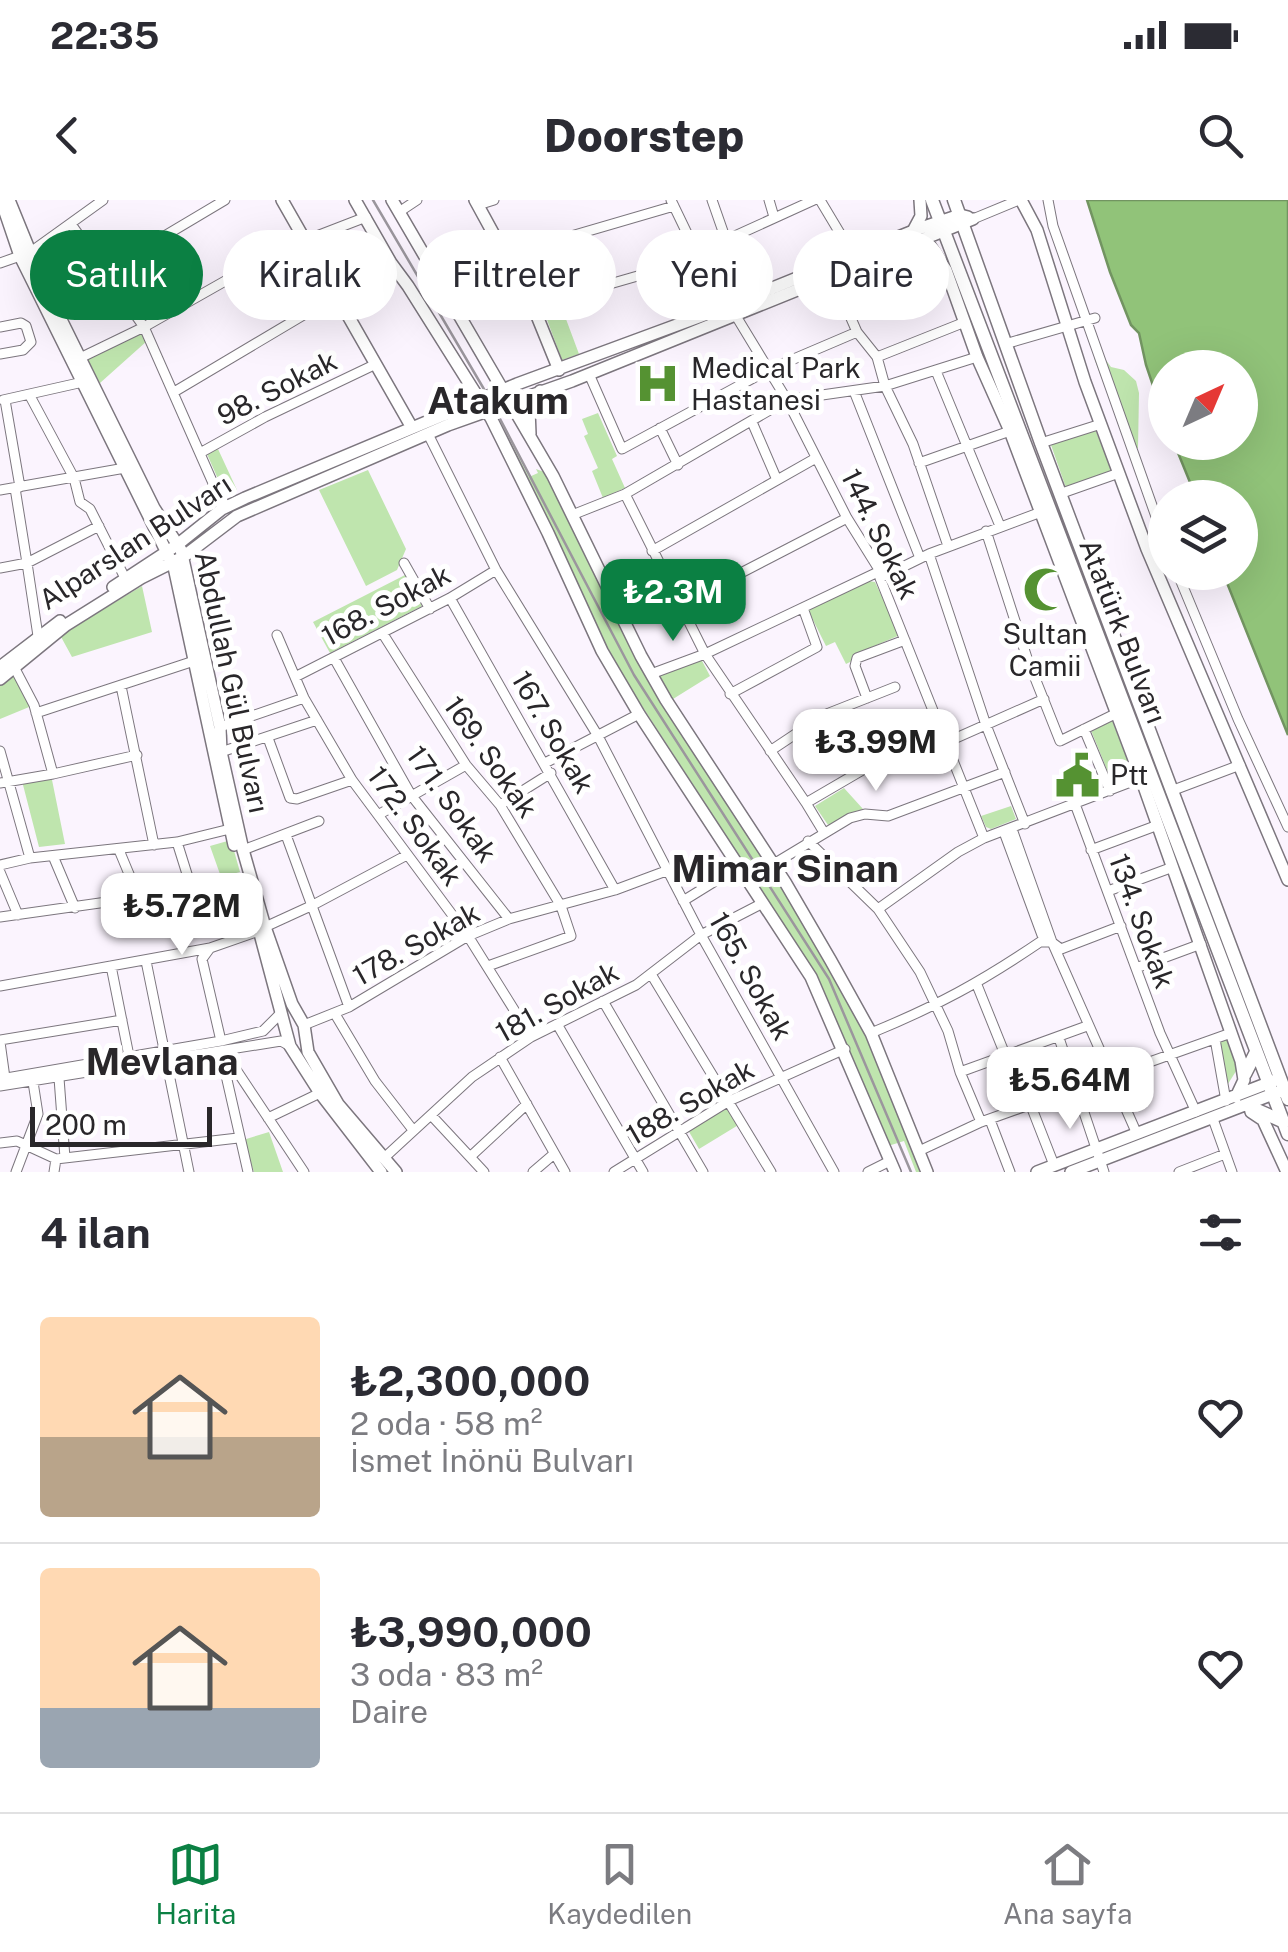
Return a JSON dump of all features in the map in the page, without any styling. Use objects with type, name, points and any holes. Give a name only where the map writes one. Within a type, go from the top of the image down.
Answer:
[{"type":"highway","name":"Atatürk Bulvarı","points":[[932,200],[1255,1054],[1278,1086]]},
{"type":"highway","name":"Atatürk Bulvarı","points":[[954,200],[965,220],[1041,444],[1175,789],[1278,1086],[1286,1128]]},
{"type":"highway","points":[[1201,946],[1223,968]]},
{"type":"highway","points":[[1244,1074],[1255,1054]]},
{"type":"highway","points":[[1238,1103],[1286,1128]]},
{"type":"main road","name":"Abdullah Gül Bulvarı","points":[[1,200],[125,468],[190,581],[220,726],[221,752],[262,929],[276,1010],[290,1046],[320,1094],[385,1168]]},
{"type":"main road","name":"Abdullah Gül Bulvarı","points":[[9,200],[24,255],[80,358],[175,554],[230,829],[262,929],[294,1002],[312,1022],[308,1052],[338,1104],[385,1168]]},
{"type":"main road","points":[[282,200],[300,230]]},
{"type":"main road","points":[[356,200],[373,230]]},
{"type":"main road","points":[[915,230],[920,200]]},
{"type":"main road","points":[[1020,200],[1038,230],[1068,328],[1147,549],[1288,880]]},
{"type":"main road","points":[[476,202],[492,230]]},
{"type":"main road","points":[[396,206],[507,395],[651,674],[832,960],[871,1033],[926,1172]]},
{"type":"main road","name":"Alparslan Bulvarı","points":[[933,230],[965,220]]},
{"type":"main road","points":[[397,271],[482,405],[548,533],[602,651],[811,977],[893,1166]]},
{"type":"main road","name":"Atatürk Bulvarı","points":[[949,281],[1142,778],[1244,1074]]},
{"type":"main road","points":[[350,320],[411,426]]},
{"type":"main road","points":[[539,320],[559,370]]},
{"type":"main road","name":"Alparslan Bulvarı","points":[[209,527],[428,434],[539,376],[691,320]]},
{"type":"main road","name":"Alparslan Bulvarı","points":[[507,395],[541,390],[589,374],[726,320]]},
{"type":"main road","points":[[491,367],[516,378],[539,376]]},
{"type":"main road","points":[[450,410],[465,395],[461,374]]},
{"type":"main road","points":[[532,443],[529,409],[541,390]]},
{"type":"main road","name":"Alparslan Bulvarı","points":[[8,664],[175,554],[209,527],[227,506],[450,410],[482,405]]},
{"type":"main road","points":[[154,508],[163,520],[179,529],[209,527],[190,581]]},
{"type":"main road","name":"Alparslan Bulvarı","points":[[0,679],[8,664],[38,636],[126,578],[175,554]]},
{"type":"main road","points":[[1238,1103],[1244,1074]]},
{"type":"main road","points":[[1070,1172],[1102,1168],[1278,1086]]},
{"type":"main road","points":[[1037,1172],[1196,1112],[1238,1103],[1264,1120],[1286,1172]]},
{"type":"street","points":[[0,263],[24,255],[103,200]]},
{"type":"street","points":[[175,230],[225,200]]},
{"type":"street","points":[[396,206],[417,200]]},
{"type":"street","points":[[476,202],[494,200]]},
{"type":"street","points":[[712,200],[722,230]]},
{"type":"street","points":[[768,200],[774,217]]},
{"type":"street","points":[[747,230],[817,200],[837,230]]},
{"type":"street","points":[[965,220],[1020,200]]},
{"type":"street","points":[[1048,200],[1053,226],[1148,493]]},
{"type":"street","points":[[586,230],[673,203],[686,230]]},
{"type":"street","points":[[332,230],[366,218]]},
{"type":"street","points":[[72,224],[76,230]]},
{"type":"street","points":[[80,358],[223,284]]},
{"type":"street","points":[[139,320],[220,499],[227,506]]},
{"type":"street","points":[[174,392],[296,320]]},
{"type":"street","name":"144. Sokak","points":[[738,320],[787,400],[880,575],[984,838]]},
{"type":"street","points":[[851,320],[877,357],[948,546]]},
{"type":"street","points":[[1006,344],[1088,321]]},
{"type":"street","points":[[877,357],[965,322]]},
{"type":"street","points":[[0,327],[20,323],[26,326],[32,342],[23,350],[0,354]]},
{"type":"street","points":[[589,374],[622,449],[768,370],[856,332]]},
{"type":"street","points":[[572,515],[626,494],[787,400],[885,386],[977,357]]},
{"type":"street","name":"98. Sokak","points":[[200,453],[282,408],[376,364]]},
{"type":"street","points":[[936,371],[1000,526]]},
{"type":"street","points":[[38,636],[2,400],[83,382]]},
{"type":"street","points":[[854,391],[924,556],[1025,824]]},
{"type":"street","points":[[30,396],[74,478],[80,502],[90,509],[126,578]]},
{"type":"street","points":[[752,422],[777,480]]},
{"type":"street","points":[[1041,444],[1101,424]]},
{"type":"street","points":[[660,428],[678,465]]},
{"type":"street","points":[[919,463],[1010,431]]},
{"type":"street","name":"165. Sokak","points":[[428,434],[496,570],[598,736],[666,871],[834,1172]]},
{"type":"street","points":[[652,551],[816,458]]},
{"type":"street","points":[[0,490],[125,468]]},
{"type":"street","points":[[1065,492],[1119,473]]},
{"type":"street","points":[[626,494],[705,654],[824,831]]},
{"type":"street","points":[[651,674],[705,654],[948,546],[1041,512]]},
{"type":"street","points":[[678,606],[847,518]]},
{"type":"street","points":[[0,568],[27,563],[99,526]]},
{"type":"street","points":[[986,531],[1060,741],[1117,713]]},
{"type":"street","points":[[404,563],[430,609]]},
{"type":"street","name":"168. Sokak","points":[[295,677],[430,609],[496,570]]},
{"type":"street","points":[[1185,590],[1288,827]]},
{"type":"street","name":"167. Sokak","points":[[450,598],[614,890]]},
{"type":"street","points":[[730,694],[816,646],[803,608]]},
{"type":"street","name":"169. Sokak","points":[[383,634],[466,765],[500,804],[561,906]]},
{"type":"street","name":"172. Sokak","points":[[277,635],[304,698],[352,780],[468,936],[531,1037]]},
{"type":"street","points":[[867,698],[855,666],[857,658],[905,640]]},
{"type":"street","name":"171. Sokak","points":[[334,658],[411,795],[509,919]]},
{"type":"street","points":[[36,713],[194,662]]},
{"type":"street","points":[[8,664],[36,713],[53,774]]},
{"type":"street","points":[[120,686],[154,844]]},
{"type":"street","points":[[770,751],[824,715],[896,687]]},
{"type":"street","points":[[220,726],[304,698]]},
{"type":"street","points":[[806,803],[871,766],[884,768],[1044,699]]},
{"type":"street","points":[[545,762],[639,714]]},
{"type":"street","points":[[221,752],[317,720]]},
{"type":"street","points":[[1084,728],[1110,791]]},
{"type":"street","points":[[268,738],[290,798],[352,780]]},
{"type":"street","points":[[0,751],[5,782],[30,858]]},
{"type":"street","points":[[5,782],[137,756]]},
{"type":"street","points":[[378,815],[466,765]]},
{"type":"street","points":[[1174,775],[1175,789],[1240,765]]},
{"type":"street","points":[[772,865],[824,831],[858,815],[888,816],[1005,772]]},
{"type":"street","points":[[500,804],[551,773]]},
{"type":"street","points":[[878,909],[984,838],[1142,778]]},
{"type":"street","name":"134. Sokak","points":[[1075,804],[1136,968],[1196,1112]]},
{"type":"street","points":[[243,850],[319,821]]},
{"type":"street","points":[[1092,850],[1158,826]]},
{"type":"street","points":[[18,915],[0,868],[30,858],[177,842],[230,829]]},
{"type":"street","points":[[1008,830],[1087,1026],[1137,1134]]},
{"type":"street","points":[[286,835],[349,1007]]},
{"type":"street","points":[[808,841],[878,909],[920,972],[948,1031],[960,1072],[1010,1172]]},
{"type":"street","points":[[0,917],[192,890],[177,842]]},
{"type":"street","points":[[119,850],[139,898]]},
{"type":"street","points":[[0,986],[210,948],[313,905],[407,855]]},
{"type":"street","points":[[53,856],[75,908]]},
{"type":"street","points":[[683,901],[738,867]]},
{"type":"street","points":[[1108,891],[1173,867]]},
{"type":"street","name":"178. Sokak","points":[[312,1022],[349,1007],[468,936],[509,919],[666,871]]},
{"type":"street","name":"181. Sokak","points":[[385,1168],[413,1130],[472,1077],[531,1037],[651,974],[701,935],[763,903]]},
{"type":"street","points":[[488,966],[571,936],[561,906]]},
{"type":"street","points":[[871,1033],[976,985],[1040,942],[1052,942],[1061,949],[1121,926]]},
{"type":"street","points":[[1136,968],[1201,946]]},
{"type":"street","points":[[210,948],[202,959],[225,1050],[225,1071],[248,1172]]},
{"type":"street","points":[[146,961],[189,1172]]},
{"type":"street","points":[[111,966],[130,1056]]},
{"type":"street","points":[[651,974],[772,1172]]},
{"type":"street","points":[[976,985],[1006,1057]]},
{"type":"street","points":[[603,1001],[703,1172]]},
{"type":"street","points":[[225,1050],[263,1030],[276,1010],[294,1002]]},
{"type":"street","points":[[334,1014],[375,1080],[413,1130]]},
{"type":"street","points":[[2,1081],[0,1042],[122,1020]]},
{"type":"street","points":[[558,1024],[642,1172]]},
{"type":"street","points":[[267,1025],[272,1044]]},
{"type":"street","points":[[960,1072],[1087,1026]]},
{"type":"street","points":[[919,1150],[1170,1052],[1231,1034]]},
{"type":"street","points":[[1059,1038],[1102,1168]]},
{"type":"street","points":[[1215,1039],[1238,1103]]},
{"type":"street","points":[[2,1081],[130,1056],[225,1050],[281,1041],[290,1046]]},
{"type":"street","points":[[225,1050],[300,1170]]},
{"type":"street","name":"188. Sokak","points":[[614,1172],[729,1102],[845,1050]]},
{"type":"street","points":[[2,1081],[59,1078],[165,1055]]},
{"type":"street","points":[[500,1058],[565,1172]]},
{"type":"street","points":[[54,1172],[61,1158],[59,1078]]},
{"type":"street","points":[[16,1172],[38,1114],[33,1082]]},
{"type":"street","points":[[268,1118],[320,1094]]},
{"type":"street","points":[[470,1156],[526,1104]]},
{"type":"street","points":[[1031,1106],[1054,1165]]},
{"type":"street","points":[[431,1115],[484,1172]]},
{"type":"street","points":[[1212,1119],[1232,1172]]},
{"type":"street","points":[[0,1142],[17,1141],[61,1158],[238,1138]]},
{"type":"street","points":[[533,1172],[554,1154]]},
{"type":"street","points":[[1180,1172],[1225,1154]]},
{"type":"street","points":[[868,1172],[893,1166]]},
{"type":"shaded area","points":[[1087,200],[1288,200],[1288,735],[1230,590],[1258,590],[1258,480],[1189,480],[1181,460],[1258,460],[1258,350],[1148,350],[1148,371],[1139,333],[1131,325]]},
{"type":"shaded area","points":[[547,320],[566,320],[579,354],[562,360]]},
{"type":"shaded area","points":[[142,331],[147,341],[100,383],[86,359]]},
{"type":"shaded area","points":[[1103,356],[1111,367],[1124,370],[1136,381],[1138,448],[1129,451],[1094,358]]},
{"type":"shaded area","points":[[598,413],[617,456],[612,459],[625,488],[603,498],[592,471],[598,468],[584,436],[588,434],[582,419]]},
{"type":"shaded area","points":[[500,421],[529,477],[538,473],[536,469],[547,473],[641,663],[864,1020],[926,1172],[916,1172],[904,1141],[888,1146],[830,1005],[799,948],[618,669],[497,422]]},
{"type":"shaded area","points":[[1095,429],[1112,471],[1066,488],[1051,445]]},
{"type":"shaded area","points":[[218,449],[237,490],[225,495],[207,454]]},
{"type":"shaded area","points":[[368,470],[406,549],[397,570],[366,586],[319,490]]},
{"type":"shaded area","points":[[405,575],[422,606],[330,653],[313,622]]},
{"type":"shaded area","points":[[868,581],[875,582],[900,635],[858,653],[846,664],[835,642],[826,646],[808,610]]},
{"type":"shaded area","points":[[142,586],[152,632],[72,657],[60,635]]},
{"type":"shaded area","points":[[700,657],[710,676],[673,699],[658,678],[659,673]]},
{"type":"shaded area","points":[[16,671],[34,705],[0,719],[0,683]]},
{"type":"shaded area","points":[[1111,718],[1133,774],[1112,782],[1090,728]]},
{"type":"shaded area","points":[[51,775],[65,844],[39,847],[22,781]]},
{"type":"shaded area","points":[[844,788],[863,809],[828,825],[815,806]]},
{"type":"shaded area","points":[[1011,806],[1016,819],[991,829],[986,827],[981,816]]},
{"type":"shaded area","points":[[231,840],[240,872],[221,877],[210,846]]},
{"type":"shaded area","points":[[1229,1039],[1238,1068],[1226,1087],[1219,1042]]},
{"type":"shaded area","points":[[729,1105],[740,1124],[699,1149],[688,1130]]},
{"type":"shaded area","points":[[269,1132],[283,1172],[254,1172],[243,1140]]},
{"type":"tram line","points":[[373,200],[488,396],[634,675],[829,979],[911,1172]]},
{"type":"place","name":"Medical Park Hastanesi","points":[[658,384]]},
{"type":"place","name":"Sultan Camii","points":[[1045,589]]},
{"type":"place","name":"Ptt","points":[[1077,775]]},
{"type":"district","name":"Atakum","points":[[498,401]]},
{"type":"district","name":"Mimar Sinan","points":[[785,869]]},
{"type":"district","name":"Mevlana","points":[[162,1062]]}]
